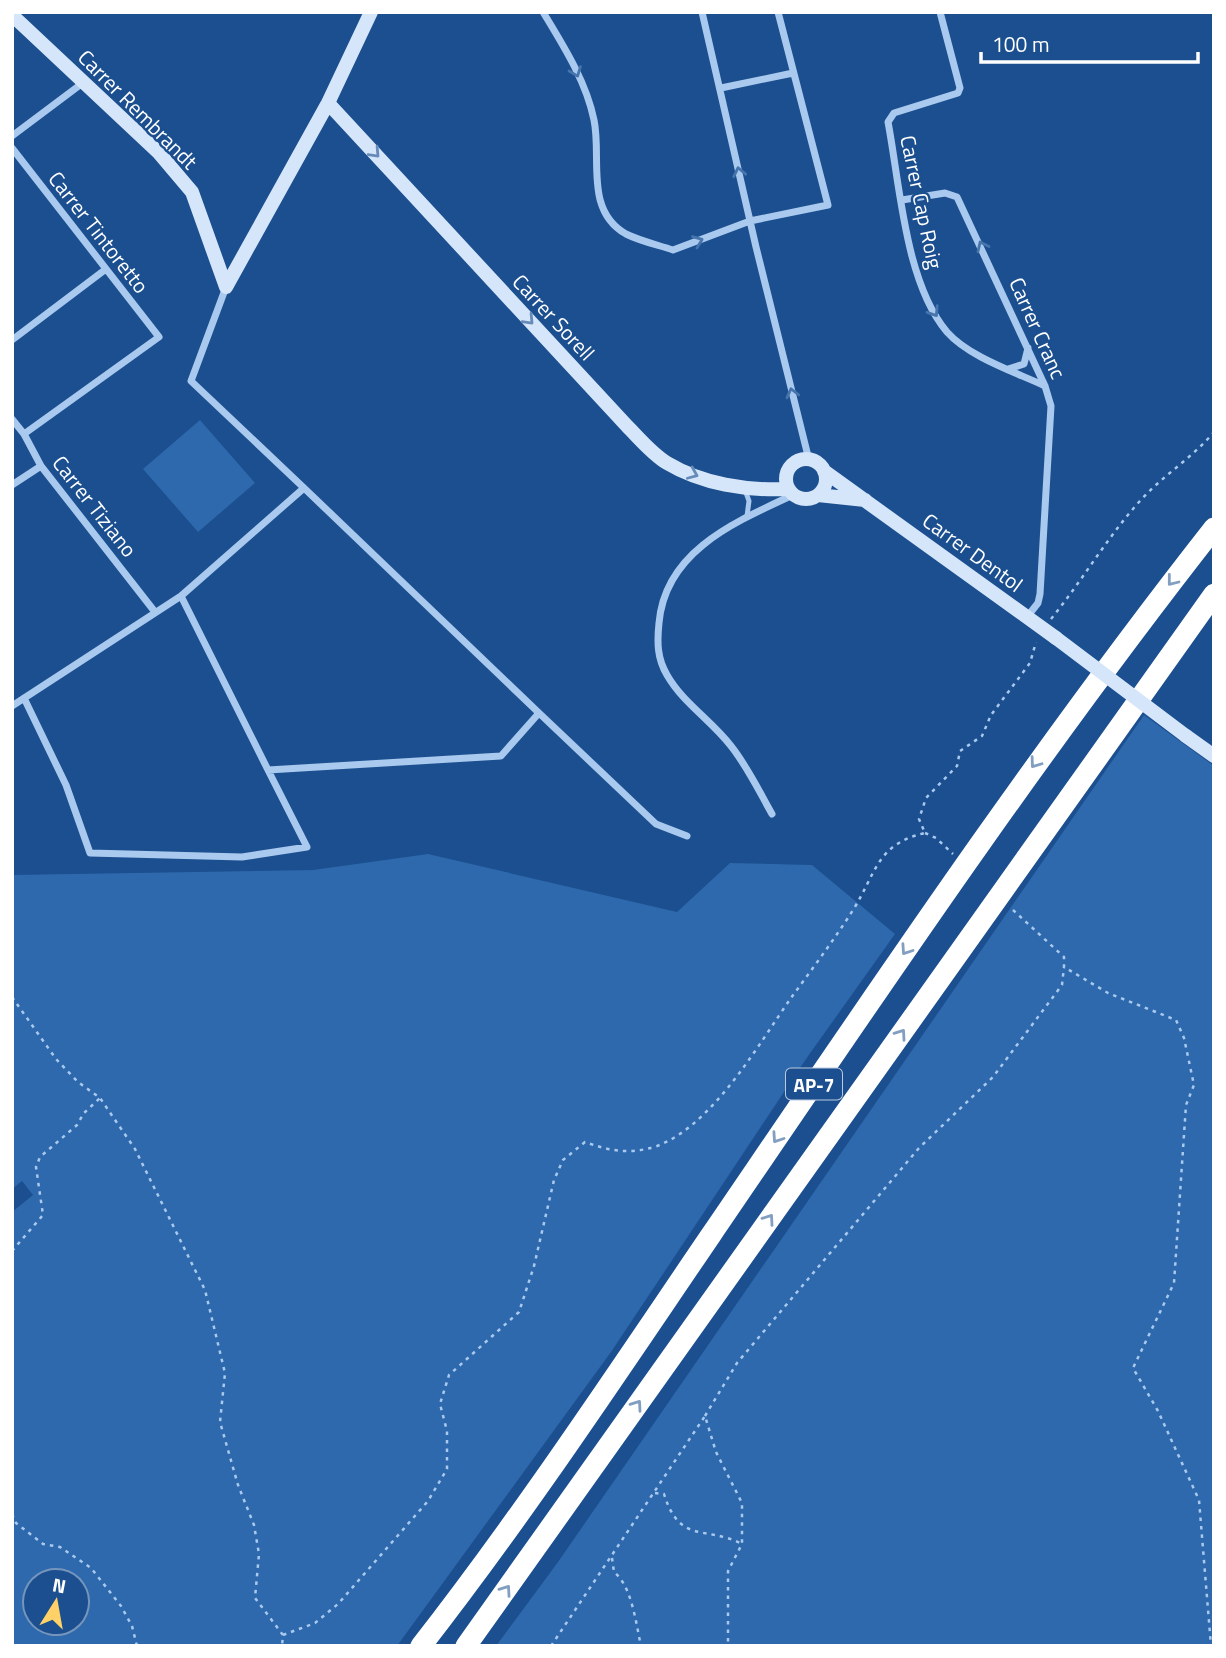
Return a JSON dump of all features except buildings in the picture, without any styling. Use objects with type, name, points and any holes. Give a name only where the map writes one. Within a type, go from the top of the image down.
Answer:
[{"type":"highway","name":"AP-7","points":[[421,1646],[636,1345],[997,816],[1113,657],[1214,528]]},
{"type":"highway","name":"AP-7","points":[[466,1646],[1214,594]]},
{"type":"street","points":[[371,12],[328,103],[226,287],[191,380],[656,824],[687,836]]},
{"type":"street","points":[[542,12],[571,58],[594,120],[598,188],[603,212],[625,233],[673,250],[750,221],[828,205],[778,12]]},
{"type":"street","points":[[702,12],[809,460],[824,471],[825,484],[818,495],[805,499],[790,492]]},
{"type":"street","name":"Carrer Cap Roig","points":[[940,12],[960,88],[958,93],[894,113],[888,122],[908,234],[926,299],[948,333],[989,361],[1045,386]]},
{"type":"street","name":"Carrer Rembrandt","points":[[12,15],[159,153],[192,192],[226,287]]},
{"type":"street","points":[[721,88],[793,73]]},
{"type":"street","points":[[12,136],[85,81]]},
{"type":"street","name":"Carrer Sorell","points":[[328,103],[617,416],[666,462],[704,479],[790,492]]},
{"type":"street","name":"Carrer Tintoretto","points":[[12,148],[159,337],[24,434]]},
{"type":"street","name":"Carrer Cranc","points":[[902,200],[945,193],[957,197],[1042,374],[1051,406],[1040,594],[1038,603],[1027,617]]},
{"type":"street","points":[[12,340],[106,269]]},
{"type":"street","points":[[1008,369],[1024,364],[1029,346]]},
{"type":"street","name":"Carrer Tiziano","points":[[12,419],[24,434],[41,466],[155,612]]},
{"type":"street","points":[[790,492],[786,477],[791,466],[809,460]]},
{"type":"street","points":[[12,485],[41,466]]},
{"type":"street","name":"Carrer Dentol","points":[[824,471],[1214,756]]},
{"type":"street","points":[[12,706],[181,596],[304,488]]},
{"type":"street","points":[[772,814],[730,746],[675,687],[658,653],[659,616],[671,578],[692,553],[747,516],[790,492]]},
{"type":"street","name":"Carrer Dentol","points":[[818,495],[866,501]]},
{"type":"street","points":[[24,698],[66,785],[90,853],[242,857],[307,847],[181,596]]},
{"type":"street","points":[[268,771],[501,756],[539,713]]},
{"type":"lane","points":[[743,487],[749,501],[747,516]]},
{"type":"path","points":[[925,833],[919,819],[926,798],[957,766],[960,751],[982,736],[997,706],[1030,663],[1042,628],[1083,578],[1109,537],[1141,499],[1185,462],[1214,432]]},
{"type":"path","points":[[283,1635],[315,1623],[338,1604],[428,1501],[447,1469],[447,1431],[440,1404],[449,1375],[519,1312],[534,1266],[554,1180],[563,1160],[584,1142],[618,1153],[657,1146],[694,1123],[737,1074],[854,908],[877,861],[907,837],[925,833],[936,838],[954,855]]},
{"type":"path","points":[[551,1646],[655,1493],[737,1363],[919,1148],[993,1077],[1062,985],[1065,957],[1007,905]]},
{"type":"path","points":[[1065,967],[1108,992],[1176,1020],[1184,1038],[1194,1085],[1186,1105],[1174,1283],[1133,1368],[1158,1411],[1199,1500],[1211,1646]]},
{"type":"path","points":[[12,997],[57,1059],[78,1082],[100,1098],[150,1176],[205,1290],[225,1373],[220,1422],[238,1485],[254,1525],[259,1553],[255,1598],[283,1635],[282,1646]]},
{"type":"path","points":[[12,1251],[43,1215],[36,1167],[40,1157],[77,1125],[84,1113],[100,1098]]},
{"type":"path","points":[[705,1416],[716,1452],[742,1503],[742,1544],[727,1572],[728,1646]]},
{"type":"path","points":[[655,1493],[664,1494],[670,1514],[695,1534],[726,1535],[742,1544]]},
{"type":"path","points":[[12,1514],[16,1522],[43,1544],[61,1547],[91,1569],[121,1606],[132,1626],[137,1646]]},
{"type":"path","points":[[612,1558],[614,1572],[620,1577],[629,1601],[641,1646]]},
{"type":"shaded area","points":[[200,420],[255,483],[198,532],[143,469]]},
{"type":"shaded area","points":[[1144,715],[1214,766],[1214,1646],[496,1646],[558,1562]]},
{"type":"shaded area","points":[[428,854],[677,912],[730,863],[812,865],[895,934],[806,1059],[611,1352],[397,1646],[12,1646],[12,1212],[33,1195],[22,1181],[12,1189],[12,875],[313,870]]}]
